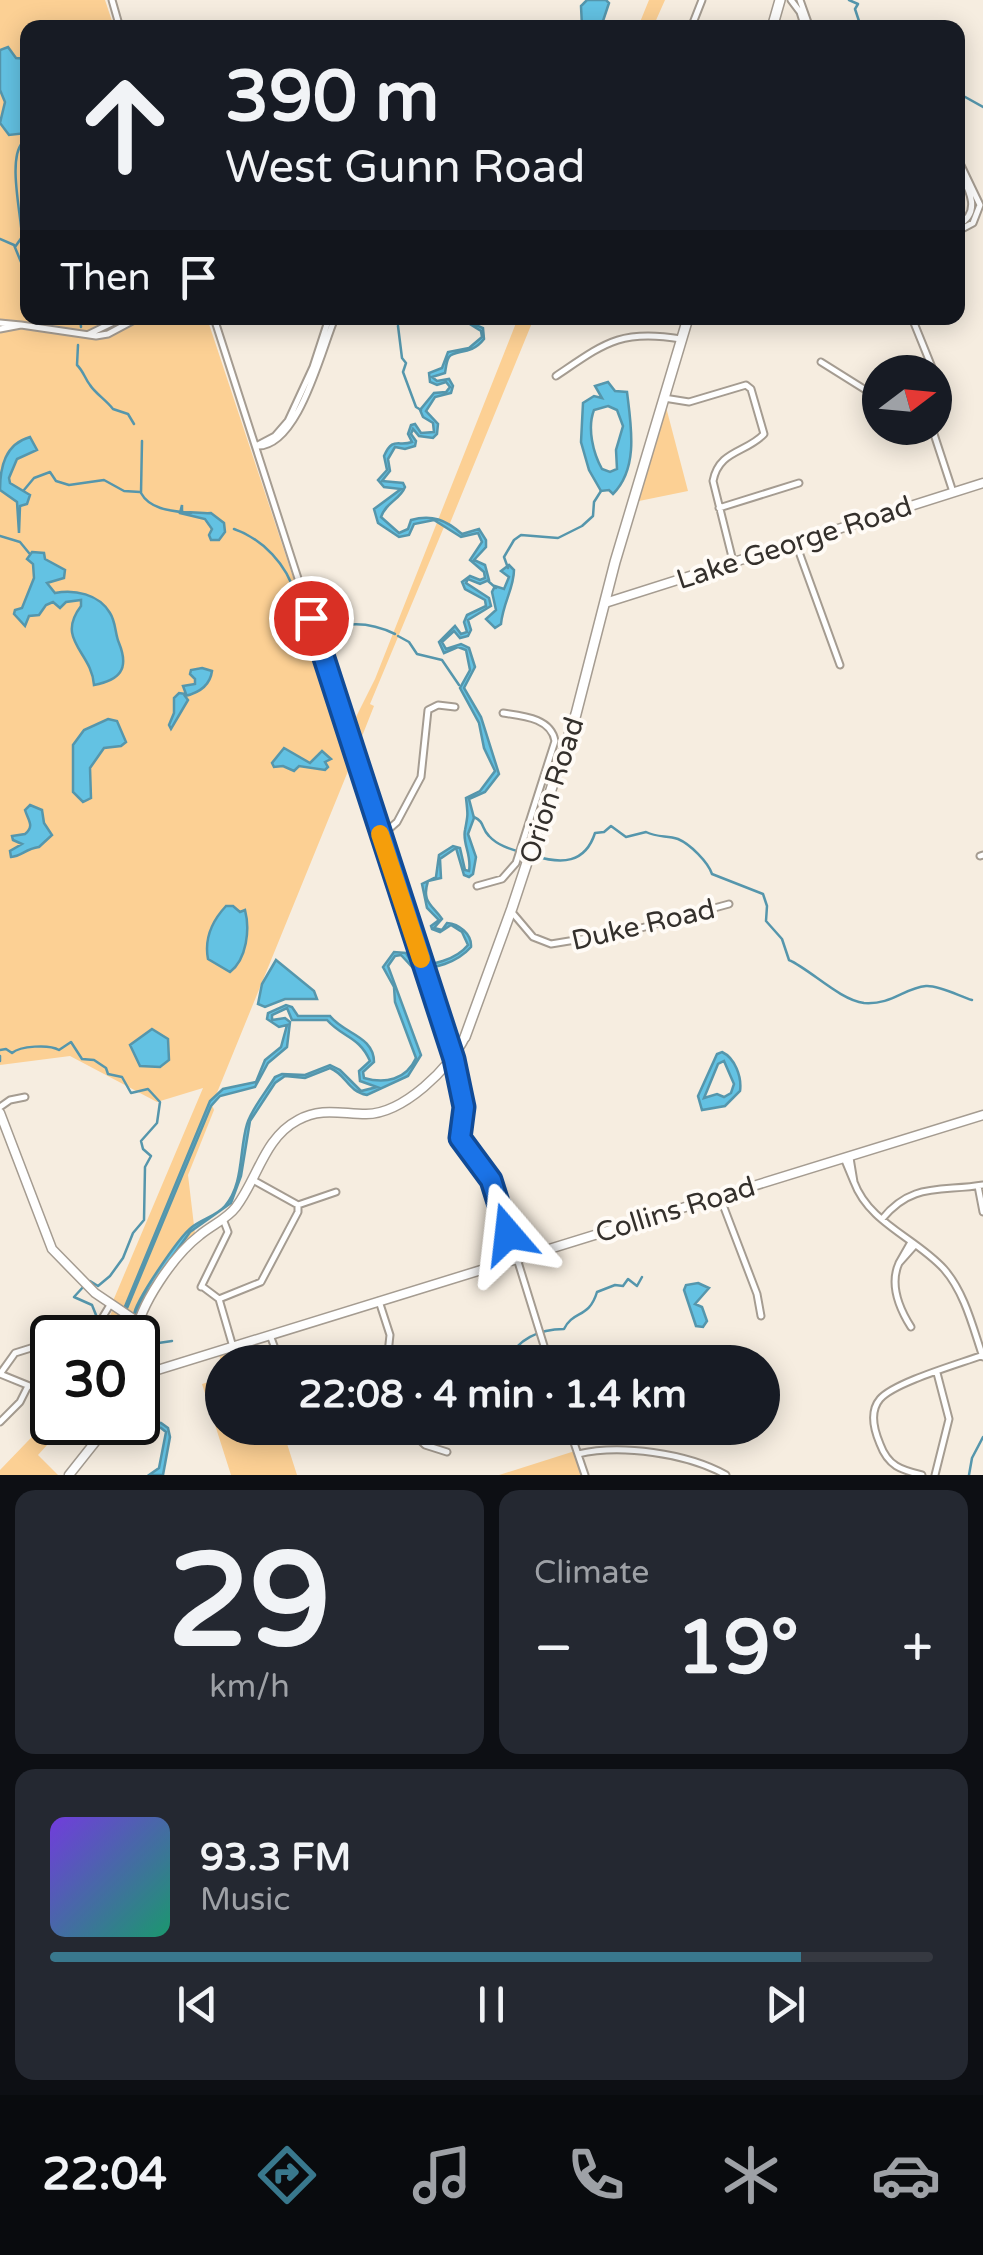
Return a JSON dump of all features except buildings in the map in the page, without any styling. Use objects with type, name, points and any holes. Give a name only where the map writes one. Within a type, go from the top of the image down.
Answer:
[{"type":"main road","name":"Orion Road","points":[[465,1037],[511,911],[521,865],[547,804],[594,656],[605,602],[686,325]]},
{"type":"street","points":[[965,178],[974,209],[965,222]]},
{"type":"street","points":[[86,335],[107,325]]},
{"type":"street","points":[[0,326],[86,335],[108,334],[125,325]]},
{"type":"street","points":[[216,325],[454,1059],[464,1107],[460,1138],[494,1188],[544,1345]]},
{"type":"street","points":[[256,446],[270,446],[294,420],[330,325]]},
{"type":"street","points":[[915,325],[927,355]]},
{"type":"street","points":[[556,376],[616,338],[638,335],[682,339]]},
{"type":"street","points":[[821,362],[862,386]]},
{"type":"street","points":[[664,398],[689,402],[746,386],[751,388],[764,434],[732,452],[719,464],[713,481],[733,562]]},
{"type":"street","points":[[938,445],[953,492]]},
{"type":"street","points":[[719,508],[799,483]]},
{"type":"street","name":"Lake George Road","points":[[605,602],[983,483]]},
{"type":"street","points":[[795,541],[840,665]]},
{"type":"street","points":[[380,836],[397,822],[421,777],[428,710],[438,704],[456,707]]},
{"type":"street","points":[[476,886],[502,880],[521,865],[535,802],[555,741],[546,724],[502,713]]},
{"type":"street","points":[[535,802],[547,804]]},
{"type":"street","name":"Duke Road","points":[[511,911],[532,937],[551,944],[644,928],[729,904]]},
{"type":"street","name":"Orion Road","points":[[252,1180],[274,1140],[294,1122],[316,1113],[366,1114],[388,1110],[437,1076],[454,1059],[465,1037]]},
{"type":"street","points":[[24,1098],[10,1100],[0,1110],[52,1248],[125,1315]]},
{"type":"street","name":"Collins Road","points":[[239,1345],[983,1115]]},
{"type":"street","points":[[846,1157],[866,1206],[934,1260],[955,1284],[983,1356],[891,1390],[873,1404],[875,1433],[883,1454],[900,1470],[922,1475]]},
{"type":"street","points":[[138,1315],[185,1250],[239,1204],[252,1180],[298,1204],[336,1192]]},
{"type":"street","points":[[882,1220],[896,1202],[910,1195],[981,1183],[983,1212]]},
{"type":"street","points":[[719,1195],[757,1294],[761,1316]]},
{"type":"street","points":[[219,1300],[261,1282],[298,1212],[298,1204]]},
{"type":"street","points":[[223,1219],[228,1232],[201,1286],[219,1300],[232,1345]]},
{"type":"street","points":[[911,1327],[896,1292],[895,1272],[900,1257],[913,1243]]},
{"type":"street","points":[[379,1301],[390,1335],[389,1345]]},
{"type":"street","points":[[104,1315],[110,1305]]},
{"type":"street","points":[[270,1335],[274,1345]]},
{"type":"street","points":[[0,1422],[20,1402],[28,1386],[0,1374],[15,1353],[30,1348]]},
{"type":"street","name":"Collins Road","points":[[160,1369],[205,1356]]},
{"type":"street","points":[[935,1475],[949,1419],[937,1373]]},
{"type":"street","points":[[69,1475],[93,1445]]},
{"type":"street","points":[[424,1445],[448,1452]]},
{"type":"street","points":[[575,1445],[584,1475]]},
{"type":"street","points":[[578,1454],[622,1448],[726,1475]]},
{"type":"shaded area","points":[[0,0],[105,0],[112,20],[20,20],[20,325],[209,325],[346,737],[375,679],[515,325],[531,325],[370,704],[374,706],[212,1105],[214,1110],[188,1175],[195,1234],[145,1298],[138,1315],[110,1315],[113,1301],[203,1088],[157,1102],[70,1056],[0,1065]]},
{"type":"shaded area","points":[[649,0],[665,0],[656,20],[641,20]]},
{"type":"shaded area","points":[[666,407],[688,491],[639,501]]},
{"type":"shaded area","points":[[30,1439],[30,1445],[47,1445],[38,1455],[58,1475],[0,1475],[0,1470]]},
{"type":"shaded area","points":[[221,1445],[287,1445],[297,1475],[231,1475]]},
{"type":"shaded area","points":[[578,1450],[586,1475],[499,1475]]},
{"type":"water","points":[[587,0],[609,3],[603,20],[582,20],[581,6]]},
{"type":"water","points":[[8,47],[20,58],[20,134],[9,135],[0,123],[5,102],[0,90],[0,50]]},
{"type":"water","points":[[471,325],[476,325],[483,328],[484,339],[474,348],[449,357],[445,373],[432,377],[437,381],[449,379],[453,386],[451,393],[435,397],[426,411],[438,424],[437,434],[433,438],[419,436],[413,429],[415,446],[395,447],[388,459],[390,471],[382,481],[403,483],[405,487],[381,517],[399,533],[408,529],[411,520],[432,518],[462,534],[479,529],[486,540],[486,547],[474,560],[485,565],[489,580],[480,584],[468,579],[466,583],[489,598],[491,606],[468,620],[468,636],[460,638],[454,631],[442,642],[446,649],[461,644],[469,648],[475,667],[464,688],[481,717],[499,774],[485,792],[469,799],[474,818],[468,834],[476,857],[473,874],[464,875],[456,848],[440,859],[441,878],[428,881],[436,877],[439,855],[453,846],[460,848],[465,870],[469,871],[464,835],[466,798],[480,791],[495,771],[484,748],[479,723],[460,688],[470,670],[466,650],[458,647],[444,653],[439,642],[455,626],[461,634],[467,632],[467,615],[486,606],[485,600],[465,589],[462,582],[470,576],[485,578],[484,572],[470,560],[482,542],[478,533],[461,537],[434,520],[414,524],[409,535],[399,537],[378,523],[374,509],[401,489],[384,487],[378,480],[387,470],[387,450],[393,444],[412,442],[408,434],[411,425],[415,424],[421,433],[434,432],[433,423],[420,410],[434,393],[446,392],[450,387],[446,382],[430,382],[429,373],[442,368],[448,352],[469,348],[482,337],[481,331]]},
{"type":"water","points":[[608,382],[615,391],[627,392],[630,459],[613,494],[601,491],[589,470],[581,442],[583,403],[594,396],[602,398],[595,386]],"holes":[[[608,406],[617,410],[623,426],[616,450],[617,469],[610,472],[599,463],[591,425],[594,410]]]},
{"type":"water","points":[[30,437],[37,450],[17,459],[9,478],[10,483],[30,495],[27,504],[20,506],[19,533],[17,502],[0,490],[1,473],[10,451]]},
{"type":"water","points":[[182,505],[182,513],[211,513],[224,523],[225,532],[219,540],[211,540],[212,529],[205,519],[180,513]]},
{"type":"water","points":[[32,552],[44,553],[45,559],[65,570],[64,578],[47,583],[55,593],[86,594],[110,613],[123,660],[116,677],[94,685],[73,637],[74,618],[81,600],[66,602],[60,608],[53,602],[46,605],[39,615],[29,616],[25,626],[14,614],[22,608],[34,578],[33,564],[27,559]]},
{"type":"water","points":[[509,565],[514,570],[512,583],[501,624],[495,628],[486,619],[496,610],[492,592],[495,586],[504,589],[509,577],[501,571]]},
{"type":"water","points":[[191,670],[212,671],[209,681],[199,691],[185,696],[188,700],[171,729],[174,698],[179,693],[186,694],[183,686],[195,684]]},
{"type":"water","points":[[108,719],[117,721],[126,742],[104,748],[90,768],[91,798],[83,802],[73,792],[73,745],[84,730]]},
{"type":"water","points":[[284,748],[310,763],[322,751],[331,759],[325,762],[325,770],[274,767],[272,763]]},
{"type":"water","points":[[30,805],[42,810],[52,835],[39,847],[11,857],[10,851],[22,844],[12,836],[25,834],[30,828],[25,810]]},
{"type":"water","points":[[428,881],[427,899],[442,919],[434,928],[442,930],[447,923],[456,925],[467,934],[471,947],[437,966],[414,969],[401,955],[395,956],[388,966],[421,1055],[408,1076],[367,1095],[355,1090],[330,1068],[305,1078],[285,1076],[275,1083],[250,1121],[241,1176],[231,1203],[190,1232],[134,1315],[148,1285],[177,1243],[231,1197],[247,1124],[275,1077],[282,1074],[305,1075],[330,1065],[361,1091],[377,1087],[360,1081],[359,1071],[370,1061],[366,1053],[327,1020],[292,1020],[287,1008],[272,1015],[272,1020],[285,1018],[290,1022],[287,1047],[268,1063],[255,1087],[220,1096],[211,1106],[122,1315],[210,1101],[223,1089],[256,1082],[265,1060],[281,1047],[287,1025],[279,1027],[267,1019],[268,1013],[286,1005],[298,1016],[330,1016],[364,1041],[373,1053],[374,1062],[363,1072],[364,1078],[394,1078],[412,1065],[416,1058],[395,1002],[394,987],[383,967],[394,952],[406,953],[413,965],[428,964],[450,958],[468,945],[462,932],[451,925],[440,932],[432,929],[439,920],[427,908],[422,884]]},
{"type":"water","points":[[226,906],[245,910],[247,926],[244,952],[230,972],[208,959],[207,951],[210,930]]},
{"type":"water","points":[[276,960],[314,991],[317,999],[285,999],[265,1007],[258,1004],[262,984]]},
{"type":"water","points":[[152,1029],[168,1039],[169,1060],[160,1067],[140,1066],[130,1045]]},
{"type":"water","points":[[722,1052],[734,1063],[740,1091],[725,1106],[702,1110],[698,1096],[717,1054]],"holes":[[[724,1061],[734,1084],[731,1093],[724,1097],[717,1094],[704,1098],[718,1064]]]},
{"type":"water","points":[[698,1283],[709,1288],[695,1304],[702,1307],[707,1321],[703,1327],[696,1326],[684,1290],[686,1285]]},
{"type":"water","points":[[160,1423],[168,1428],[170,1437],[163,1475],[149,1475],[159,1468],[166,1432]]},
{"type":"waterway","points":[[849,0],[858,4],[855,9],[859,20]]},
{"type":"waterway","points":[[965,97],[983,107]]},
{"type":"waterway","points":[[20,147],[16,174],[20,216]]},
{"type":"waterway","points":[[0,239],[14,245],[20,260]]},
{"type":"waterway","points":[[15,247],[20,240]]},
{"type":"waterway","points":[[398,326],[406,363],[403,372],[416,407],[421,410]]},
{"type":"waterway","points":[[78,345],[77,365],[88,383],[113,409],[128,414],[134,424]]},
{"type":"waterway","points":[[142,441],[141,493],[145,499],[156,506],[191,513]]},
{"type":"waterway","points":[[24,490],[34,478],[50,472],[56,481],[69,485],[104,480],[124,491],[140,492]]},
{"type":"waterway","points":[[508,568],[504,557],[514,540],[521,535],[558,538],[582,526],[593,516],[594,502],[601,491]]},
{"type":"waterway","points":[[234,529],[255,539],[272,554],[295,594]]},
{"type":"waterway","points":[[0,536],[20,542],[29,553]]},
{"type":"waterway","points":[[488,581],[496,588]]},
{"type":"waterway","points":[[296,599],[301,624],[309,636],[313,635]]},
{"type":"waterway","points":[[320,634],[358,624],[395,634]]},
{"type":"waterway","points":[[398,636],[409,642],[417,654],[442,660],[459,685]]},
{"type":"waterway","points":[[474,817],[497,843],[527,854]]},
{"type":"waterway","points":[[535,856],[571,859],[585,851],[595,833],[611,826],[626,837],[646,832],[678,839],[698,854],[712,874],[763,894],[766,921],[782,939],[789,960],[845,996],[874,1003],[926,986],[972,1000]]},
{"type":"waterway","points":[[0,1050],[12,1053],[42,1046],[59,1050],[71,1042],[82,1059],[94,1060],[108,1074],[122,1077],[131,1093],[148,1089],[160,1102],[157,1123],[141,1141],[151,1156],[145,1167],[144,1220],[110,1276],[98,1286],[90,1281]]},
{"type":"waterway","points":[[0,1056],[0,1061]]},
{"type":"waterway","points":[[520,1345],[546,1331],[564,1329],[590,1306],[597,1292],[623,1286],[628,1279],[637,1286],[642,1277]]},
{"type":"waterway","points":[[84,1286],[74,1297],[92,1305],[96,1315]]},
{"type":"waterway","points":[[160,1343],[172,1341]]},
{"type":"waterway","points":[[969,1475],[972,1458],[983,1437]]},
{"type":"slow traffic","points":[[380,834],[421,959]]},
{"type":"route","points":[[311,618],[454,1059],[464,1107],[460,1138],[491,1180],[508,1234]]}]
